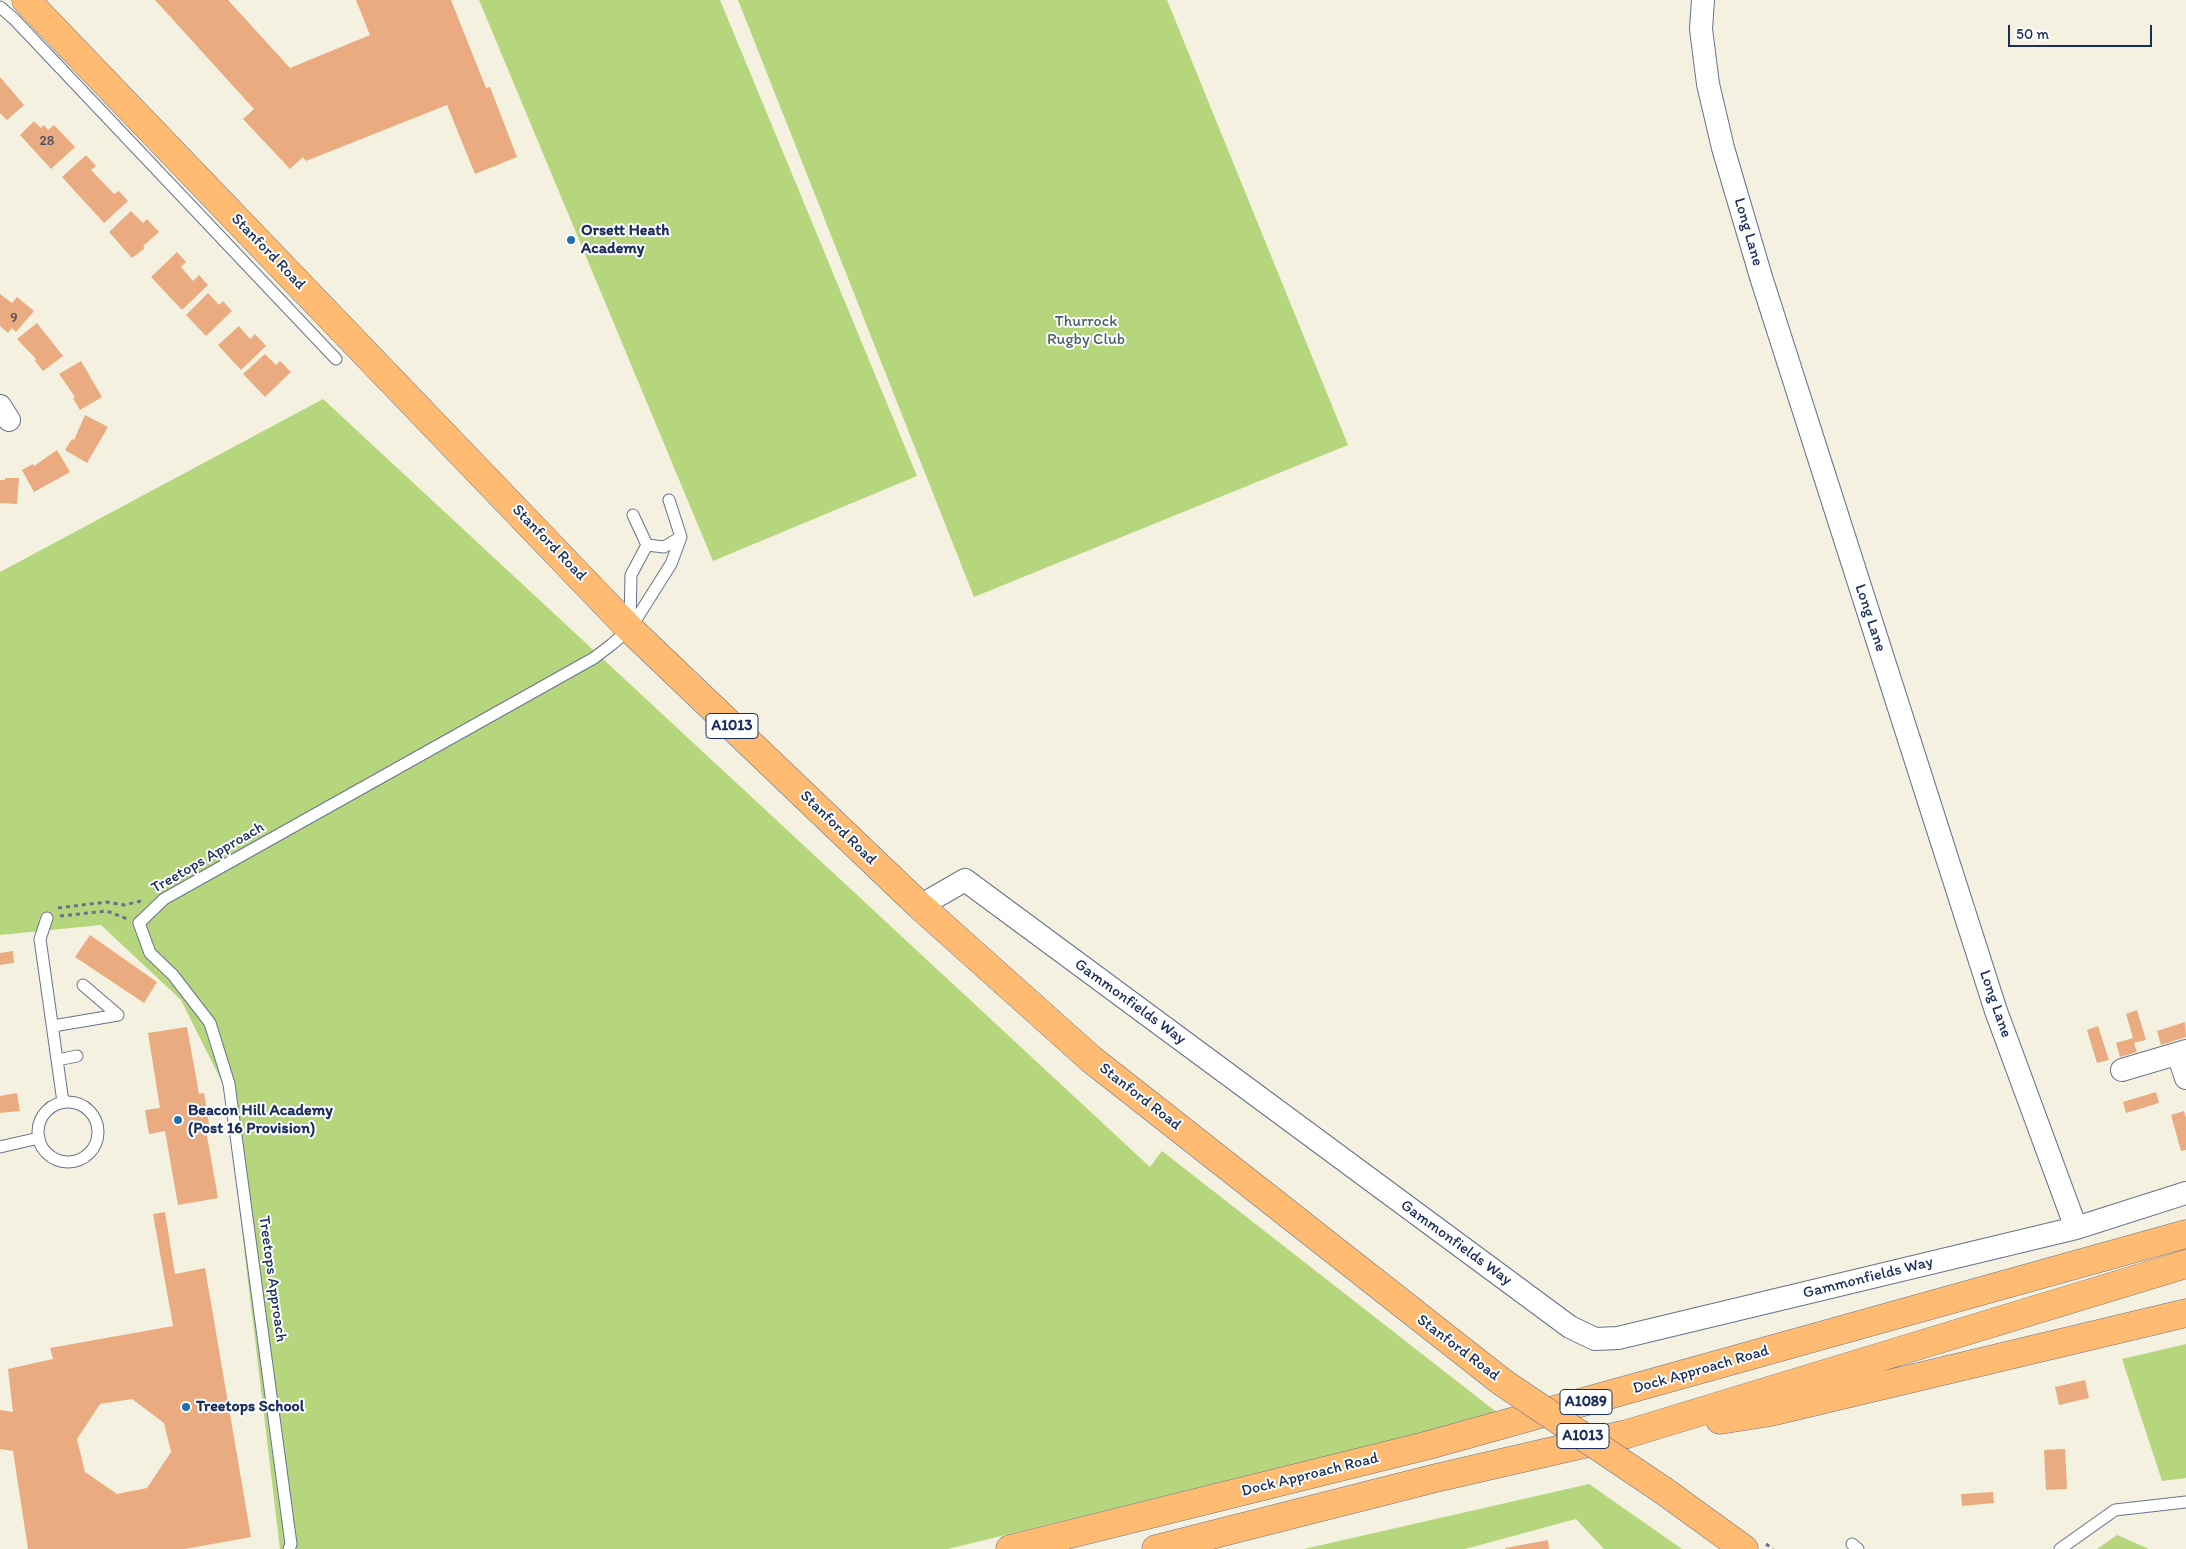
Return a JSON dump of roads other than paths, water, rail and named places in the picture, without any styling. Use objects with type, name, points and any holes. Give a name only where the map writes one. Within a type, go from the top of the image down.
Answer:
[{"type":"main road","name":"Stanford Road","points":[[26,0],[630,628],[920,906],[1091,1059],[1502,1382],[1664,1491],[1744,1549]]},
{"type":"main road","name":"Dock Approach Road","points":[[1010,1549],[1429,1445],[2186,1234]]},
{"type":"main road","points":[[1628,1434],[2186,1264]]},
{"type":"main road","points":[[1628,1434],[1771,1412],[2186,1314]]},
{"type":"main road","name":"Dock Approach Road","points":[[1156,1549],[1436,1478],[1628,1434]]},
{"type":"street","name":"Long Lane","points":[[1703,0],[1701,29],[1708,84],[1723,148],[1761,277],[1996,1011],[2076,1228]]},
{"type":"street","name":"Gammonfields Way","points":[[920,906],[964,880],[1570,1327],[1595,1340],[1618,1338],[2076,1228]]},
{"type":"street","points":[[2122,1070],[2182,1052],[2186,1078]]},
{"type":"street","points":[[2076,1228],[2186,1193]]},
{"type":"lane","points":[[0,7],[14,18],[336,360]]},
{"type":"lane","points":[[647,545],[664,547],[681,537],[669,500]]},
{"type":"lane","points":[[632,516],[647,545]]},
{"type":"lane","name":"Treetops Approach","points":[[289,1549],[290,1534],[229,1084],[210,1023],[173,975],[150,952],[139,923],[164,900],[594,658],[630,628],[671,564],[681,537]]},
{"type":"lane","points":[[630,628],[630,575],[647,545]]},
{"type":"lane","points":[[47,918],[40,939],[63,1102]]},
{"type":"lane","points":[[52,1026],[118,1015],[83,986]]},
{"type":"lane","points":[[57,1060],[77,1056]]},
{"type":"lane","points":[[63,1102],[73,1102],[82,1105],[90,1111],[98,1128],[96,1151],[70,1164],[49,1155],[42,1148],[39,1138],[38,1129],[41,1119],[54,1105],[63,1102]]},
{"type":"lane","points":[[0,1147],[39,1138]]},
{"type":"lane","points":[[2060,1549],[2114,1510],[2186,1502]]},
{"type":"place","name":"Orsett Heath Academy","points":[[571,240]]},
{"type":"place","name":"Beacon Hill Academy (Post 16 Provision)","points":[[178,1120]]},
{"type":"place","name":"Treetops School","points":[[186,1407]]},
{"type":"park label","name":"Thurrock Rugby Club","points":[[1086,331]]}]
